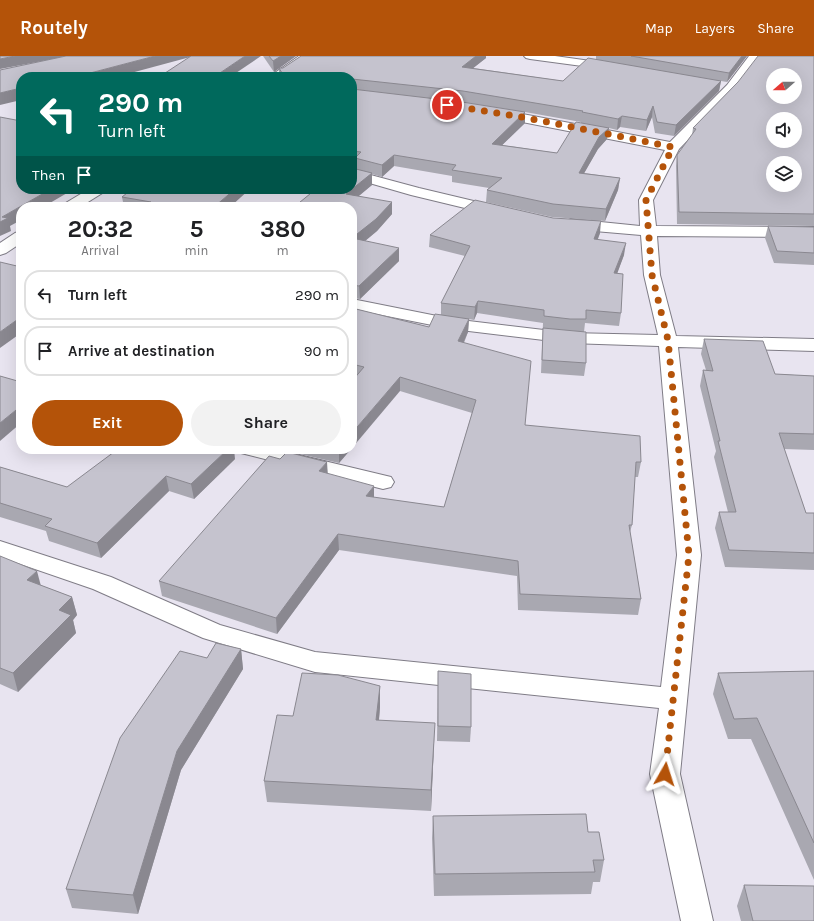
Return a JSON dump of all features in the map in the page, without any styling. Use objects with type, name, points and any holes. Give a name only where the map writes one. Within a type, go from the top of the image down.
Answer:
[{"type":"street","points":[[283,72],[307,56]]},
{"type":"street","points":[[530,56],[621,69]]},
{"type":"street","points":[[697,921],[665,774],[689,555],[668,340],[652,275],[646,200],[673,147],[723,87],[755,56]]},
{"type":"street","points":[[485,111],[673,147]]},
{"type":"street","points":[[357,175],[416,192],[514,214]]},
{"type":"street","points":[[77,202],[91,194]]},
{"type":"street","points":[[559,223],[649,231],[814,232]]},
{"type":"street","points":[[0,250],[16,240]]},
{"type":"street","points":[[357,305],[452,324],[569,338],[814,344]]},
{"type":"street","points":[[268,454],[383,482]]},
{"type":"street","points":[[0,549],[102,583],[212,632],[315,662],[673,699]]},
{"type":"building","points":[[0,56],[15,56],[0,59]]},
{"type":"building","points":[[66,56],[155,56],[94,72],[16,72],[16,89],[0,93],[0,70]]},
{"type":"building","points":[[191,56],[245,56],[221,72],[167,72]]},
{"type":"building","points":[[269,56],[281,56],[273,61]]},
{"type":"building","points":[[301,56],[476,56],[462,67],[563,81],[588,58],[721,81],[676,125],[657,122],[653,106],[647,120],[622,116],[618,119],[582,112],[583,111],[463,91],[357,80],[357,72],[281,72],[279,68],[283,68]]},
{"type":"building","points":[[631,56],[742,56],[729,73]]},
{"type":"building","points":[[758,56],[814,56],[814,214],[679,212],[677,155],[696,129],[693,128],[738,82]]},
{"type":"building","points":[[357,90],[462,102],[525,112],[492,144],[557,153],[576,122],[609,128],[599,137],[579,173],[620,178],[606,209],[553,204],[487,190],[502,178],[452,170],[456,165],[394,155],[382,165],[357,159],[357,156],[361,152],[357,152]]},
{"type":"building","points":[[0,117],[16,120],[16,194],[42,194],[28,202],[16,202],[16,209],[2,217],[8,218],[0,222]]},
{"type":"building","points":[[357,169],[372,173],[357,185]]},
{"type":"building","points":[[126,194],[229,194],[220,202],[151,202],[122,197]]},
{"type":"building","points":[[310,194],[346,194],[392,202],[376,219],[357,234],[357,202],[300,202]]},
{"type":"building","points":[[475,200],[553,218],[601,221],[594,239],[626,243],[614,273],[623,274],[621,313],[586,310],[586,319],[570,319],[544,316],[544,310],[478,301],[475,307],[441,303],[470,246],[430,235]]},
{"type":"building","points":[[768,226],[814,227],[814,253],[777,251]]},
{"type":"building","points":[[357,239],[399,248],[359,286],[357,286]]},
{"type":"building","points":[[0,262],[16,266],[16,321],[0,332]]},
{"type":"building","points":[[357,309],[429,327],[435,314],[469,319],[458,341],[531,361],[525,425],[640,436],[641,462],[636,462],[632,525],[629,525],[641,599],[520,594],[518,561],[338,534],[276,618],[159,581],[269,456],[280,459],[285,454],[295,454],[327,462],[319,471],[374,486],[366,496],[444,507],[476,400],[400,377],[357,427],[357,375],[364,367],[357,365]]},
{"type":"building","points":[[543,328],[586,332],[586,363],[542,360]]},
{"type":"building","points":[[704,339],[763,341],[775,374],[814,376],[814,434],[779,433],[806,513],[814,513],[814,553],[729,550],[719,512],[736,512],[718,441],[720,441],[703,370],[713,371]]},
{"type":"building","points":[[0,376],[16,381],[16,410],[0,423]]},
{"type":"building","points":[[111,454],[223,454],[191,484],[166,476],[97,543],[45,526],[52,519],[0,503],[0,467],[67,487]]},
{"type":"building","points":[[0,556],[37,571],[27,580],[72,597],[59,610],[71,615],[13,673],[0,668]]},
{"type":"building","points":[[216,643],[241,649],[177,751],[133,895],[66,889],[120,738],[180,651],[207,658]]},
{"type":"building","points":[[438,671],[471,674],[471,727],[438,726]]},
{"type":"building","points":[[814,671],[814,843],[757,718],[734,719],[718,673]]},
{"type":"building","points":[[302,673],[338,675],[380,686],[376,720],[435,723],[431,790],[264,781],[277,715],[293,716]]},
{"type":"building","points":[[586,814],[588,832],[599,832],[604,860],[593,860],[595,872],[435,874],[433,816]]},
{"type":"building","points":[[744,885],[814,886],[814,921],[753,921]]},
{"type":"route","points":[[447,105],[522,117],[673,147],[646,200],[652,275],[668,340],[689,555],[665,774]]}]
